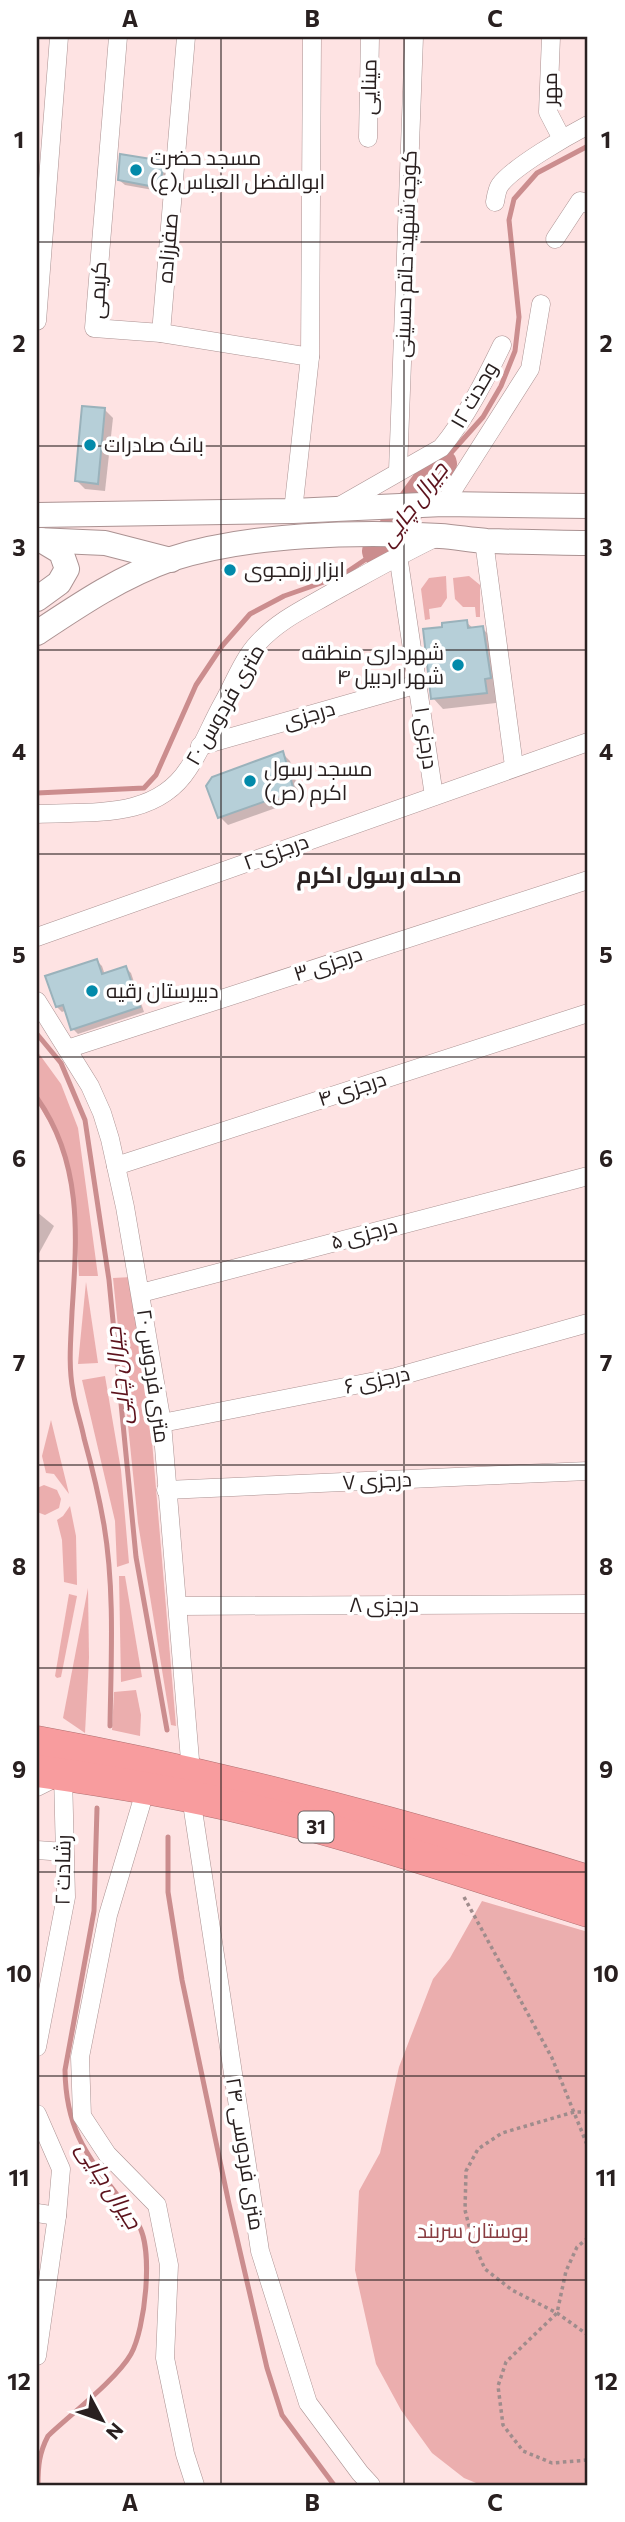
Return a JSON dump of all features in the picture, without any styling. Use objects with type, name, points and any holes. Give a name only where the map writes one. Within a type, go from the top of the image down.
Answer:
[{"type":"highway","name":"31","points":[[37,1742],[191,1785],[433,1833],[588,1881]]},
{"type":"highway","name":"31","points":[[46,1777],[146,1788],[191,1785],[253,1810],[365,1841],[588,1911]]},
{"type":"main road","points":[[37,515],[293,511],[444,504],[588,506]]},
{"type":"main road","points":[[37,633],[94,595],[171,559],[289,537],[440,536],[484,541],[588,543]]},
{"type":"main road","points":[[39,540],[105,543],[171,559]]},
{"type":"main road","points":[[37,599],[59,583],[67,569],[61,552],[39,540]]},
{"type":"street","points":[[37,321],[41,184],[58,37]]},
{"type":"street","name":"کریمی","points":[[118,37],[94,328],[161,333],[310,357]]},
{"type":"street","name":"صفرزاده","points":[[161,333],[186,37]]},
{"type":"street","points":[[293,511],[310,357],[312,37]]},
{"type":"street","name":"مینایی","points":[[368,138],[370,37]]},
{"type":"street","name":"کوچه شهید حاتم حسینی","points":[[398,471],[414,37]]},
{"type":"street","name":"مهر","points":[[551,37],[548,112],[562,139]]},
{"type":"street","points":[[495,202],[498,187],[562,139],[588,125]]},
{"type":"street","points":[[555,239],[580,201],[588,204]]},
{"type":"street","points":[[444,504],[530,369],[541,304]]},
{"type":"street","name":"وحدت ۱۲","points":[[340,508],[398,471],[441,448],[464,414],[502,345]]},
{"type":"street","name":"۲۰ متری فردوس","points":[[37,814],[132,808],[167,794],[189,768],[250,655],[272,629],[291,614],[398,555],[440,536]]},
{"type":"street","points":[[484,541],[514,766]]},
{"type":"street","name":"درجزی ۱","points":[[398,555],[434,796]]},
{"type":"street","name":"درجزی","points":[[200,746],[418,684]]},
{"type":"street","name":"درجزی ۲","points":[[37,937],[588,742]]},
{"type":"street","name":"درجزی ۳","points":[[67,1048],[588,880]]},
{"type":"street","name":"۲۰ متری فردوس","points":[[37,1001],[90,1086],[102,1113],[116,1166],[141,1293],[162,1423],[166,1490],[179,1606],[191,1785]]},
{"type":"street","name":"درجزی ۴","points":[[116,1166],[588,1013]]},
{"type":"street","name":"درجزی ۵","points":[[141,1293],[588,1175]]},
{"type":"street","name":"درجزی ۶","points":[[162,1423],[396,1377],[588,1323]]},
{"type":"street","name":"درجزی ۷","points":[[166,1490],[588,1471]]},
{"type":"street","name":"درجزی ۸","points":[[179,1606],[588,1604]]},
{"type":"street","name":"رشادت ۲","points":[[37,2047],[66,1897],[64,1852],[46,1777]]},
{"type":"street","name":"۲۴ متری فردوسی","points":[[191,1785],[260,2251],[308,2403],[371,2485]]},
{"type":"street","points":[[146,1788],[108,1914],[80,2057],[82,2116],[107,2154],[157,2205],[169,2265],[165,2358],[185,2454],[195,2485]]},
{"type":"street","points":[[37,1850],[64,1852]]},
{"type":"street","points":[[37,2114],[61,2169],[38,2348]]},
{"type":"street","points":[[37,2213],[57,2216]]},
{"type":"path","points":[[448,1867],[552,2057],[588,2147]]},
{"type":"path","points":[[588,2112],[574,2112],[502,2133],[478,2149],[466,2171],[465,2210],[473,2242],[485,2269],[513,2290],[557,2313],[588,2335]]},
{"type":"path","points":[[588,2238],[577,2247],[566,2271],[557,2313],[506,2362],[498,2386],[503,2426],[523,2451],[552,2463],[588,2460]]},
{"type":"green space","points":[[446,576],[447,598],[441,607],[429,609],[430,619],[425,620],[421,589],[429,578]]},
{"type":"green space","points":[[469,576],[480,585],[480,617],[476,617],[475,607],[463,607],[455,599],[453,578]]},
{"type":"green space","points":[[37,1051],[61,1084],[78,1128],[98,1276],[79,1276],[74,1193],[61,1143],[37,1102]]},
{"type":"green space","points":[[132,1277],[152,1441],[176,1726],[171,1725],[138,1523],[113,1278]]},
{"type":"green space","points":[[86,1282],[98,1363],[78,1364]]},
{"type":"green space","points":[[105,1376],[121,1470],[129,1563],[117,1567],[115,1521],[82,1380]]},
{"type":"green space","points":[[51,1420],[69,1494],[54,1474],[46,1473],[42,1456]]},
{"type":"green space","points":[[44,1485],[57,1490],[61,1499],[59,1508],[45,1515],[37,1512],[37,1488]]},
{"type":"green space","points":[[70,1506],[76,1536],[77,1585],[64,1582],[62,1540],[57,1520]]},
{"type":"green space","points":[[119,1576],[125,1576],[142,1677],[121,1682]]},
{"type":"green space","points":[[88,1588],[89,1658],[85,1733],[63,1718]]},
{"type":"green space","points":[[69,1594],[77,1596],[61,1677],[57,1678],[55,1676]]},
{"type":"green space","points":[[136,1690],[141,1715],[140,1736],[112,1730],[114,1692]]},
{"type":"green space","name":"بوستان سربند","points":[[482,1901],[588,1932],[588,2485],[481,2485],[464,2478],[432,2453],[401,2410],[376,2364],[355,2270],[359,2191],[380,2153],[399,2067],[433,1979],[450,1958]]},
{"type":"building","name":"مسجد حضرت ابوالفضل العباس(ع)","points":[[120,154],[164,161],[160,188],[118,180]]},
{"type":"building","name":"بانک صادرات","points":[[82,406],[105,408],[98,484],[75,481]]},
{"type":"building","name":"شهرداری منطقه ۴ شهر اردبیل","points":[[467,620],[468,628],[483,626],[491,678],[485,679],[487,693],[431,699],[423,629]]},
{"type":"building","name":"مسجد رسول اکرم (ص)","points":[[283,751],[294,791],[218,818],[206,786],[212,777]]},
{"type":"building","name":"دبیرستان رقیه","points":[[97,959],[102,974],[126,966],[140,1007],[71,1030],[63,1005],[56,1007],[45,976]]},
{"type":"waterway","name":"جیرال چایی","points":[[441,464],[483,417],[501,386],[515,351],[519,317],[509,220],[514,199],[537,173],[588,146]]},
{"type":"waterway","name":"جیرال چایی","points":[[378,551],[441,464]]},
{"type":"waterway","name":"جیرال چایی","points":[[37,793],[144,788],[156,775],[196,685],[222,646],[250,614],[284,596],[341,576],[378,551]]},
{"type":"waterway","name":"جیرال چایی","points":[[37,1034],[61,1063],[85,1120],[109,1280],[136,1557],[167,1730]]},
{"type":"waterway","name":"جیرال چایی","points":[[37,1098],[63,1148],[74,1201],[71,1381],[100,1503],[110,1575],[110,1726]]},
{"type":"waterway","name":"جیرال چایی","points":[[38,2485],[40,2460],[48,2436],[104,2385],[131,2354],[140,2327],[146,2289],[146,2251],[143,2236],[138,2224],[88,2154],[71,2118],[67,2096],[65,2070],[94,1911],[97,1808]]},
{"type":"waterway","name":"جیرال چایی","points":[[168,1837],[168,1892],[182,1980],[267,2368],[282,2415],[334,2485]]},
{"type":"place","name":"مسجد حضرت ابوالفضل العباس(ع)","points":[[136,170]]},
{"type":"place","name":"بانک صادرات","points":[[90,445]]},
{"type":"place","name":"ابزار رزمجوی","points":[[230,570]]},
{"type":"place","name":"شهرداری منطقه ۴ شهر اردبیل","points":[[458,665]]},
{"type":"place","name":"مسجد رسول اکرم (ص)","points":[[250,781]]},
{"type":"place","name":"دبیرستان رقیه","points":[[92,991]]},
{"type":"district","name":"محله رسول اکرم","points":[[379,875]]}]
